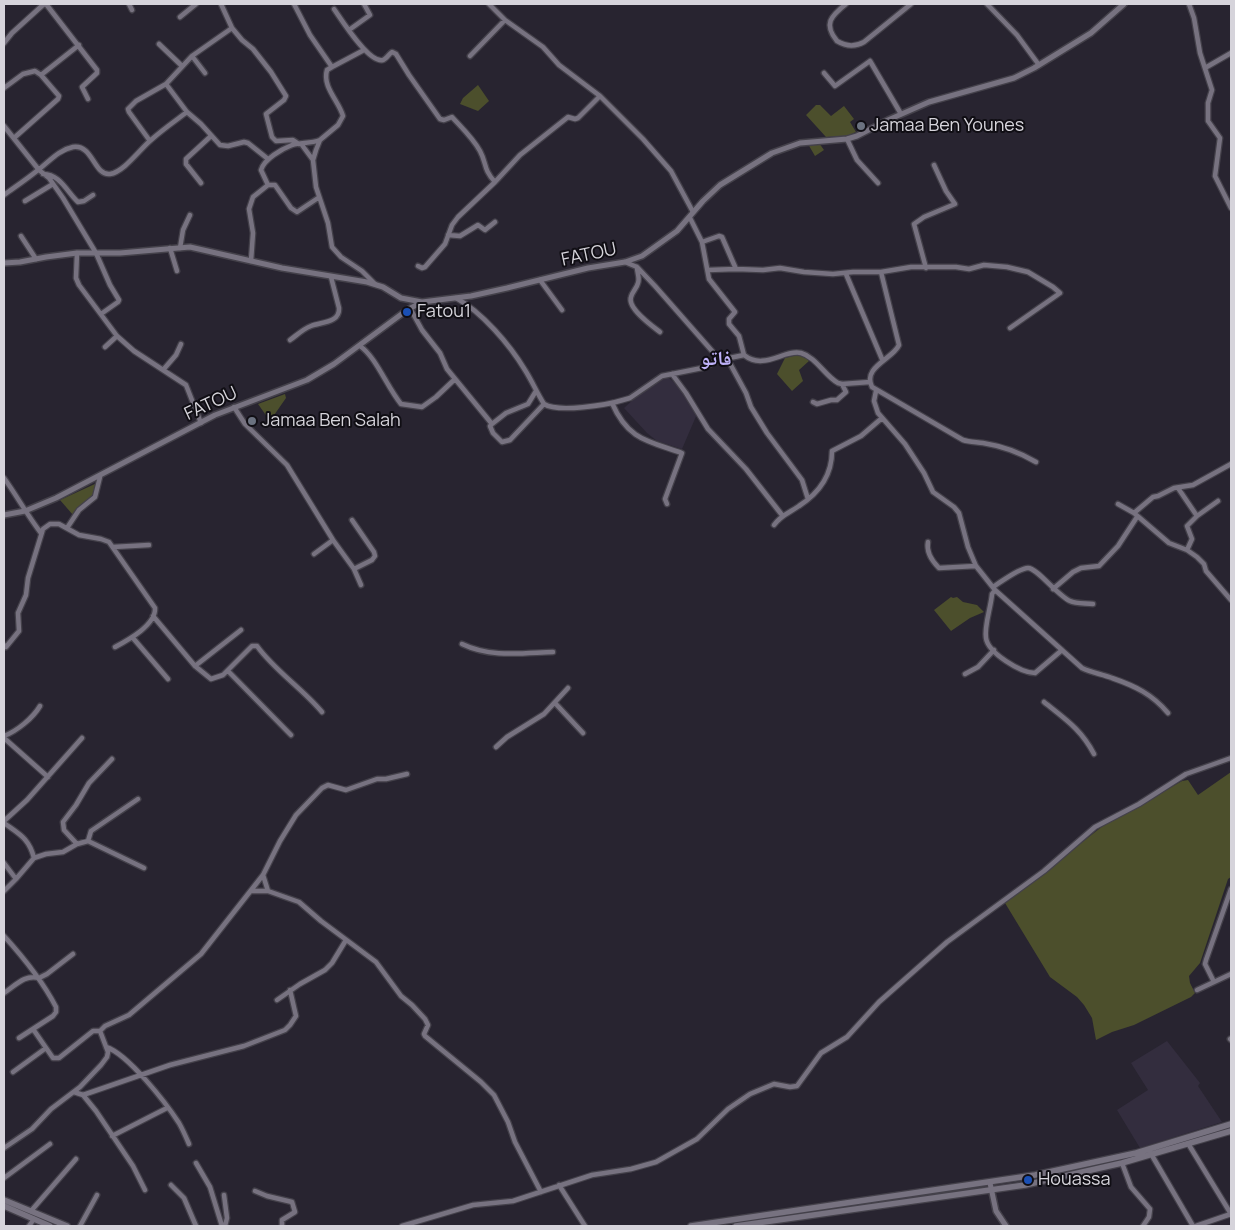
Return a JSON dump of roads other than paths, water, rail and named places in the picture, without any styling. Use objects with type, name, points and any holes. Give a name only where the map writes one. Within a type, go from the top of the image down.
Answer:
[{"type":"main road","points":[[691,1226],[981,1192],[1059,1178],[1122,1163],[1231,1124]]},
{"type":"main road","points":[[736,1226],[776,1217],[990,1183],[1189,1144],[1231,1131]]},
{"type":"main road","points":[[4,1200],[67,1226]]},
{"type":"main road","points":[[4,1206],[50,1226]]},
{"type":"street","points":[[4,43],[45,4],[79,45],[97,72],[82,87],[88,99]]},
{"type":"street","points":[[128,4],[132,10]]},
{"type":"street","points":[[180,17],[196,4]]},
{"type":"street","points":[[221,4],[232,28],[253,49],[271,72],[286,96],[284,100],[266,114],[272,137],[276,141],[293,140],[301,145],[313,160]]},
{"type":"street","points":[[294,4],[310,35],[332,67]]},
{"type":"street","points":[[349,30],[370,15],[364,4]]},
{"type":"street","points":[[489,4],[505,20],[543,47],[558,64],[600,96],[665,162],[680,185],[693,212]]},
{"type":"street","points":[[846,4],[831,18],[830,30],[837,41],[852,46],[864,42],[912,4]]},
{"type":"street","points":[[987,4],[1017,35],[1039,66]]},
{"type":"street","name":"FATOU","points":[[4,263],[77,253],[120,254],[170,248],[206,250],[251,261],[375,284],[401,298],[422,302],[456,298],[588,268],[625,262],[642,256],[677,232],[703,200],[720,185],[772,153],[800,143],[847,139],[857,136],[901,114],[942,98],[1005,82],[1039,66],[1091,33],[1124,4]]},
{"type":"street","points":[[1189,4],[1194,18],[1200,53],[1212,90],[1208,103],[1208,122],[1220,138],[1215,176],[1231,208]]},
{"type":"street","points":[[334,9],[364,50],[380,60],[386,58],[392,52],[396,54],[440,119],[444,120],[452,116],[474,142],[482,155],[486,171],[495,182]]},
{"type":"street","points":[[470,56],[505,20]]},
{"type":"street","points":[[150,141],[128,110],[136,101],[166,84],[192,56],[232,28]]},
{"type":"street","points":[[159,44],[182,66]]},
{"type":"street","points":[[41,75],[79,45]]},
{"type":"street","points":[[268,185],[261,170],[268,159],[288,147],[320,140],[338,125],[343,118],[326,77],[327,70],[364,50]]},
{"type":"street","points":[[1205,68],[1231,53]]},
{"type":"street","points":[[192,56],[205,73]]},
{"type":"street","points":[[824,73],[835,86],[870,61],[901,114]]},
{"type":"street","points":[[4,88],[28,72],[35,72],[41,75],[59,96],[58,99],[14,138]]},
{"type":"street","points":[[166,84],[187,112],[224,146],[248,143],[268,159]]},
{"type":"street","points":[[418,266],[425,267],[445,244],[452,225],[458,217],[520,155],[566,119],[570,117],[578,118],[600,96]]},
{"type":"street","points":[[4,195],[41,172],[62,151],[78,147],[85,150],[97,166],[109,175],[121,168],[150,141],[187,112]]},
{"type":"street","points":[[4,126],[53,184],[96,252],[110,285],[119,300],[101,314]]},
{"type":"street","points":[[202,183],[186,164],[186,159],[211,136]]},
{"type":"street","points":[[847,139],[857,160],[878,183]]},
{"type":"street","points":[[320,140],[313,160],[318,198],[328,223],[332,247],[341,257],[362,271],[375,284]]},
{"type":"street","points":[[926,268],[914,224],[924,217],[954,204],[934,166]]},
{"type":"street","points":[[41,172],[58,179],[78,202],[84,201],[93,195]]},
{"type":"street","points":[[24,201],[53,184]]},
{"type":"street","points":[[251,261],[253,233],[249,208],[253,197],[268,185],[275,186],[291,208],[297,212],[318,198]]},
{"type":"street","points":[[180,248],[183,230],[190,215]]},
{"type":"street","points":[[690,218],[702,242],[709,279],[735,312],[729,319],[729,324],[738,336],[744,355]]},
{"type":"street","points":[[448,235],[460,236],[478,225],[485,230],[495,222]]},
{"type":"street","points":[[21,236],[36,258]]},
{"type":"street","points":[[702,242],[719,236],[722,237],[736,269]]},
{"type":"street","points":[[170,248],[177,271]]},
{"type":"street","points":[[77,253],[76,278],[79,285],[117,336],[134,351],[186,385],[201,423]]},
{"type":"street","points":[[625,262],[637,268],[655,286],[720,360]]},
{"type":"street","points":[[708,270],[763,270],[780,268],[817,274],[846,274],[853,272],[881,272],[911,267],[969,268],[984,265],[1007,267],[1028,272],[1060,293],[1010,328]]},
{"type":"street","points":[[637,268],[638,283],[630,302],[644,319],[660,332]]},
{"type":"street","points":[[881,272],[899,345],[895,352],[882,360],[872,373],[870,382],[876,391],[916,412],[962,440],[1008,449],[1036,462]]},
{"type":"street","points":[[846,274],[882,360]]},
{"type":"street","points":[[290,340],[306,328],[337,317],[339,308],[331,277]]},
{"type":"street","points":[[540,280],[562,310]]},
{"type":"street","points":[[401,298],[408,304],[408,309],[440,353],[447,370],[492,424]]},
{"type":"street","points":[[456,298],[467,304],[478,314],[508,346],[525,370],[536,392],[539,404]]},
{"type":"street","name":"FATOU","points":[[4,516],[24,511],[56,498],[234,407],[306,380],[334,364],[408,309],[422,302]]},
{"type":"street","points":[[105,347],[117,336]]},
{"type":"street","points":[[163,370],[176,355],[181,344]]},
{"type":"street","points":[[360,346],[367,351],[401,404],[422,407],[455,379]]},
{"type":"street","points":[[539,404],[506,442],[502,442],[493,434],[490,426],[492,424],[511,411],[528,404],[539,404],[558,408],[612,403],[630,398],[662,376],[702,368],[720,360],[744,355],[753,360],[763,361],[800,353],[809,357],[834,381],[842,384],[870,382]]},
{"type":"street","points":[[727,358],[746,393],[751,407],[767,433],[802,480],[808,498]]},
{"type":"street","points":[[672,374],[708,429],[746,469],[782,515]]},
{"type":"street","points":[[813,402],[817,404],[837,400],[846,392],[842,384]]},
{"type":"street","points":[[876,391],[874,405],[882,418],[905,444],[924,473],[933,492],[957,510],[976,566],[994,588],[1082,668],[1111,677],[1144,691],[1168,713]]},
{"type":"street","points":[[528,404],[536,392]]},
{"type":"street","points":[[612,403],[621,420],[633,433],[653,444],[682,453],[665,498],[667,504]]},
{"type":"street","points":[[234,407],[245,424],[287,465],[333,540],[354,569],[362,585]]},
{"type":"street","points":[[774,525],[782,515],[799,506],[821,487],[829,471],[832,451],[861,436],[882,418]]},
{"type":"street","points":[[1053,589],[1073,572],[1081,568],[1099,566],[1118,546],[1135,515],[1153,496],[1158,496],[1171,489],[1193,485],[1231,464]]},
{"type":"street","points":[[67,528],[79,510],[95,497],[100,477]]},
{"type":"street","points":[[4,478],[19,499],[24,511],[41,532]]},
{"type":"street","points":[[1178,488],[1197,516]]},
{"type":"street","points":[[1188,550],[1192,539],[1187,526],[1197,516],[1218,501]]},
{"type":"street","points":[[1118,504],[1135,515],[1169,543],[1188,550],[1200,560],[1206,571],[1231,600]]},
{"type":"street","points":[[352,520],[375,556],[372,560],[354,569]]},
{"type":"street","points":[[4,644],[6,647],[19,631],[18,613],[27,591],[28,578],[36,556],[41,532],[50,524],[59,524],[79,535],[101,538],[109,542],[155,608],[153,616],[133,638],[115,647]]},
{"type":"street","points":[[314,554],[333,540]]},
{"type":"street","points":[[928,542],[927,546],[932,559],[939,568],[976,566]]},
{"type":"street","points":[[113,547],[149,545]]},
{"type":"street","points":[[1062,650],[1035,673],[1028,673],[1019,669],[994,650],[988,644],[986,637],[994,588],[1026,568],[1034,570],[1053,589],[1072,602],[1093,604]]},
{"type":"street","points":[[153,616],[195,666],[211,679],[223,675],[252,646],[257,646],[274,667],[309,696],[322,712]]},
{"type":"street","points":[[195,666],[241,630]]},
{"type":"street","points":[[133,638],[168,679]]},
{"type":"street","points":[[462,644],[476,650],[494,653],[553,652]]},
{"type":"street","points":[[965,674],[978,668],[994,650]]},
{"type":"street","points":[[228,671],[291,735]]},
{"type":"street","points":[[496,747],[507,737],[544,714],[568,688]]},
{"type":"street","points":[[1044,702],[1076,727],[1086,738],[1094,754]]},
{"type":"street","points":[[554,703],[583,733]]},
{"type":"street","points":[[40,706],[36,713],[4,737],[48,778]]},
{"type":"street","points":[[34,858],[32,849],[25,838],[4,822],[48,778],[82,738]]},
{"type":"street","points":[[402,1226],[473,1205],[502,1203],[592,1175],[631,1169],[656,1162],[697,1139],[723,1113],[750,1094],[774,1084],[790,1087],[797,1086],[821,1053],[847,1037],[879,1002],[947,942],[1044,871],[1095,827],[1139,804],[1186,774],[1231,758]]},
{"type":"street","points":[[77,844],[64,830],[63,822],[89,783],[112,759]]},
{"type":"street","points":[[33,1030],[53,1058],[59,1058],[93,1032],[100,1031],[105,1026],[140,1007],[196,959],[212,942],[262,875],[296,815],[322,788],[328,785],[346,790],[377,779],[407,774]]},
{"type":"street","points":[[88,841],[91,831],[138,799]]},
{"type":"street","points":[[4,891],[34,858],[50,853],[63,852],[77,844],[88,841],[144,868]]},
{"type":"street","points":[[4,863],[16,879]]},
{"type":"street","points":[[262,875],[268,891]]},
{"type":"street","points":[[1214,982],[1205,964],[1231,889]]},
{"type":"street","points":[[251,891],[268,891],[300,902],[320,921],[376,962],[401,996],[425,1019],[428,1025],[425,1036],[494,1095],[508,1122],[515,1142],[542,1192]]},
{"type":"street","points":[[4,936],[39,978],[56,1007],[56,1012],[49,1020],[19,1038]]},
{"type":"street","points":[[277,1000],[324,970],[332,963],[346,940]]},
{"type":"street","points":[[4,993],[32,975],[39,978],[47,974],[73,954]]},
{"type":"street","points":[[1197,990],[1231,974]]},
{"type":"street","points":[[83,1095],[170,1065],[244,1046],[285,1030],[296,1016],[290,990]]},
{"type":"street","points":[[4,1148],[32,1129],[51,1109],[74,1092],[105,1061],[108,1055],[100,1031]]},
{"type":"street","points":[[106,1047],[115,1050],[142,1075],[179,1123],[189,1144]]},
{"type":"street","points":[[13,1072],[46,1048]]},
{"type":"street","points":[[74,1092],[83,1095],[133,1166],[145,1190]]},
{"type":"street","points":[[112,1136],[167,1108]]},
{"type":"street","points":[[4,1178],[50,1144]]},
{"type":"street","points":[[1150,1152],[1194,1226],[1231,1214],[1189,1144]]},
{"type":"street","points":[[31,1211],[76,1159]]},
{"type":"street","points":[[196,1163],[210,1187],[223,1226]]},
{"type":"street","points":[[1122,1163],[1131,1186],[1150,1209],[1149,1217],[1143,1226]]},
{"type":"street","points":[[990,1183],[996,1211],[1006,1226]]},
{"type":"street","points":[[172,1185],[184,1198],[196,1226]]},
{"type":"street","points":[[559,1185],[585,1226]]},
{"type":"street","points":[[255,1191],[292,1202],[295,1212],[282,1220],[282,1226]]},
{"type":"street","points":[[981,1192],[993,1199]]},
{"type":"street","points":[[80,1226],[98,1195]]},
{"type":"street","points":[[223,1226],[227,1218],[224,1195]]},
{"type":"street","points":[[29,1226],[34,1219]]},
{"type":"place","name":"Jamaa Ben Younes","points":[[861,126]]},
{"type":"place","name":"Fatou1","points":[[407,312]]},
{"type":"place","name":"Jamaa Ben Salah","points":[[252,421]]},
{"type":"place","name":"Houassa","points":[[1028,1180]]},
{"type":"district","name":"فاتو","points":[[716,359]]}]
